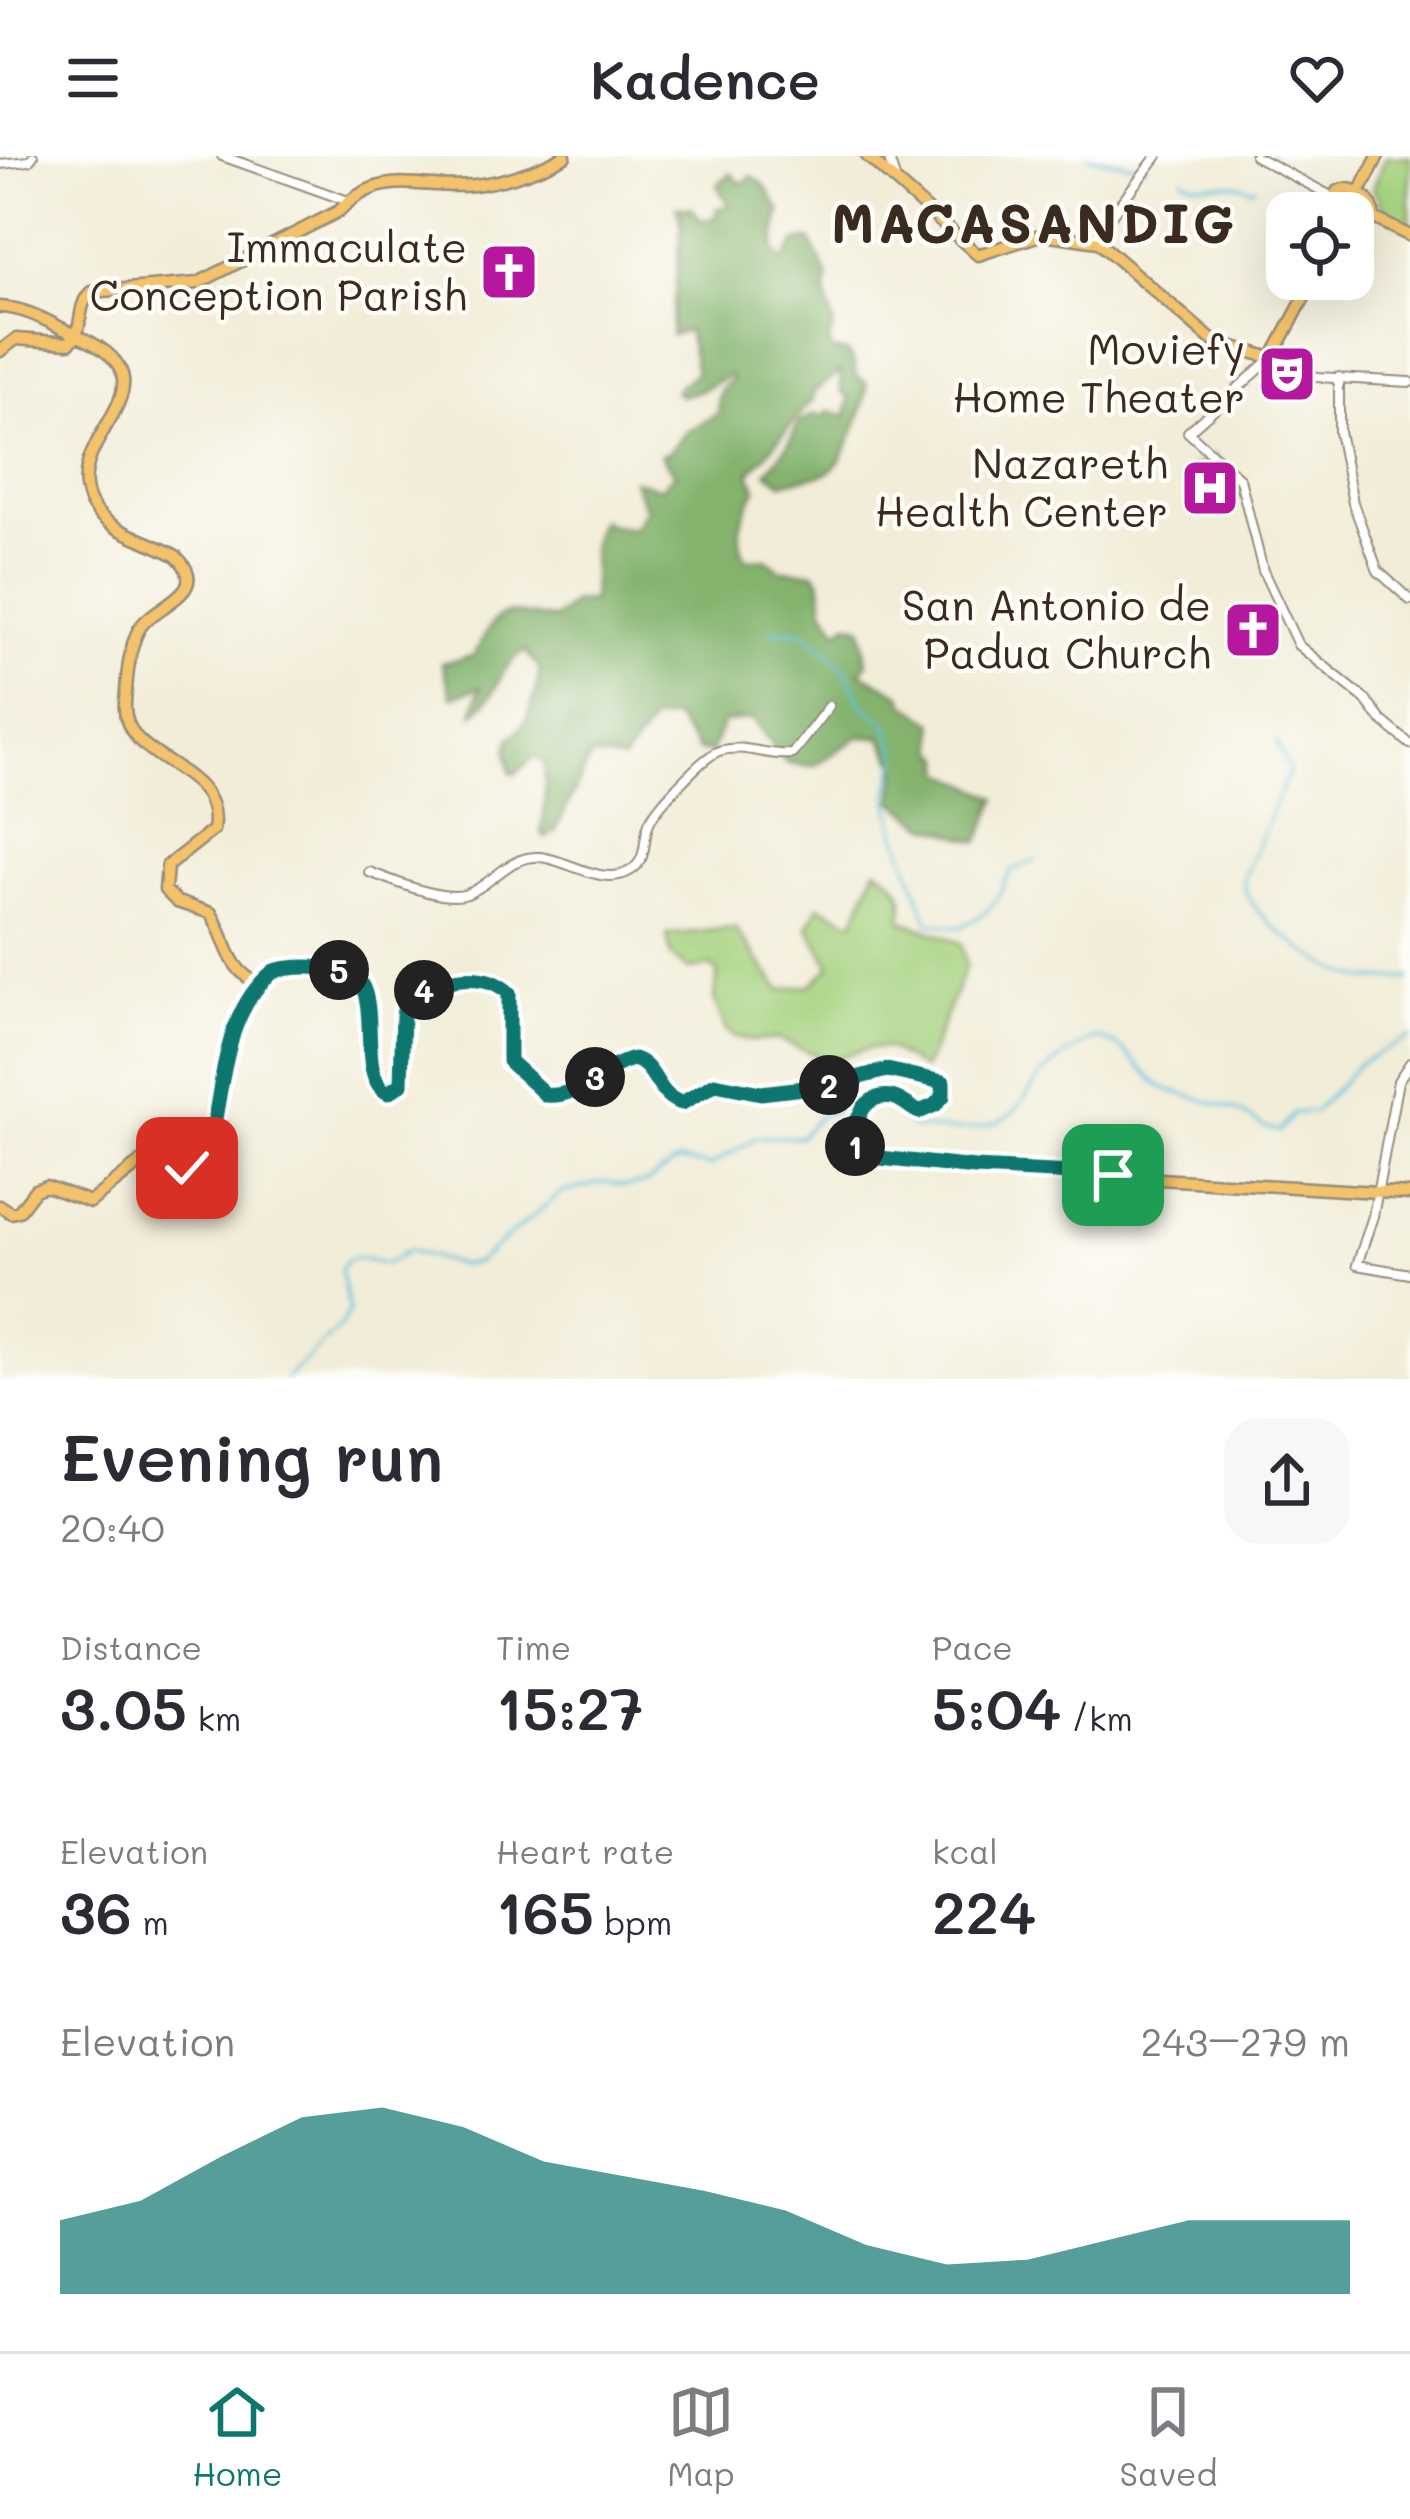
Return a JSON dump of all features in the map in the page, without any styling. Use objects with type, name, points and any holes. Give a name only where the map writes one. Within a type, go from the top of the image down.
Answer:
[{"type":"main road","points":[[0,351],[16,339],[71,342],[77,335],[82,301],[91,292],[200,282],[339,211],[348,201],[395,182],[455,186],[492,182],[526,174],[566,156]]},
{"type":"main road","points":[[867,156],[978,255],[1042,235],[1092,240],[1108,247],[1213,341],[1272,358],[1303,300]]},
{"type":"main road","points":[[1363,186],[1378,156]]},
{"type":"main road","points":[[1338,192],[1346,185],[1363,186],[1370,192]]},
{"type":"main road","points":[[1374,196],[1374,218],[1410,236]]},
{"type":"main road","points":[[0,307],[36,315],[113,357],[124,390],[90,458],[91,503],[111,524],[176,556],[187,574],[182,594],[147,618],[136,635],[124,713],[134,736],[199,783],[215,820],[207,838],[167,866],[164,890],[177,902],[211,913],[232,964],[259,984]]},
{"type":"main road","points":[[0,1207],[11,1213],[20,1211],[38,1187],[46,1186],[90,1202],[145,1159],[180,1167],[198,1165],[211,1140],[238,1017],[259,984],[274,971],[300,967],[344,971],[357,977],[374,1078],[381,1091],[388,1093],[401,1084],[406,1002],[459,978],[499,985],[509,993],[509,1061],[546,1095],[564,1095],[634,1059],[647,1066],[664,1094],[678,1102],[688,1102],[715,1084],[761,1093],[829,1085],[887,1070],[943,1082],[943,1096],[924,1111],[890,1097],[874,1099],[864,1107],[854,1139],[857,1153],[865,1157],[1410,1194]]},
{"type":"street","points":[[0,164],[29,161],[33,156]]},
{"type":"street","points":[[222,156],[348,201]]},
{"type":"street","points":[[888,156],[895,183]]},
{"type":"street","points":[[1092,240],[1157,156]]},
{"type":"street","points":[[1255,156],[1325,192]]},
{"type":"street","points":[[1410,382],[1317,377],[1272,358],[1188,432],[1240,479],[1263,571],[1295,641],[1410,744]]},
{"type":"street","points":[[1339,377],[1338,407],[1352,502],[1376,567],[1410,600]]},
{"type":"street","points":[[369,872],[459,896],[532,856],[600,874],[622,874],[642,858],[653,815],[709,757],[732,749],[792,754],[829,706]]},
{"type":"street","points":[[1410,1063],[1398,1081],[1378,1190],[1357,1264],[1410,1274]]},
{"type":"green space","points":[[1385,156],[1410,156],[1410,229],[1387,217],[1373,188]]},
{"type":"green space","points":[[731,173],[741,184],[752,176],[764,185],[780,210],[774,249],[782,262],[796,242],[810,240],[828,277],[825,294],[834,324],[831,350],[846,352],[856,376],[866,383],[854,430],[830,471],[782,483],[767,472],[799,422],[816,414],[823,418],[829,411],[846,416],[849,398],[841,391],[840,372],[813,392],[813,399],[750,473],[756,489],[740,531],[745,559],[767,559],[780,570],[814,572],[820,579],[824,609],[838,631],[848,623],[862,627],[867,664],[860,672],[902,695],[905,704],[934,722],[944,772],[997,798],[979,842],[926,825],[893,801],[898,767],[881,737],[858,737],[814,766],[786,763],[753,719],[723,722],[711,752],[698,750],[674,718],[652,721],[623,761],[591,756],[555,832],[545,838],[541,833],[545,763],[534,756],[516,774],[511,773],[507,752],[510,738],[531,708],[540,669],[525,651],[473,714],[480,687],[452,697],[442,663],[474,656],[497,619],[512,614],[555,619],[574,602],[592,601],[592,551],[601,519],[634,529],[646,509],[633,480],[660,488],[675,474],[661,455],[687,431],[719,413],[720,394],[732,380],[730,375],[681,396],[674,391],[696,372],[688,331],[671,335],[682,224],[677,207],[692,208],[701,220],[716,218],[717,208],[729,207],[717,185]]},
{"type":"green space","points":[[1212,455],[1239,482],[1242,497],[1206,501],[1185,474]]},
{"type":"green space","points":[[876,868],[899,890],[901,920],[961,943],[966,966],[924,1069],[887,1048],[828,1060],[777,1039],[733,1036],[726,1031],[714,998],[718,973],[711,966],[688,969],[671,956],[667,935],[735,928],[780,990],[811,985],[831,966],[808,927],[819,906],[854,922]]},
{"type":"waterway","points":[[1087,156],[1144,167]]},
{"type":"waterway","points":[[1271,160],[1272,156]]},
{"type":"waterway","points":[[1182,178],[1255,187]]},
{"type":"waterway","points":[[771,631],[803,631],[845,670],[863,706],[885,721],[898,757],[888,794],[896,832],[929,923],[961,927],[984,914],[1011,871],[1036,860]]},
{"type":"waterway","points":[[1277,742],[1289,771],[1243,879],[1246,893],[1286,937],[1339,971],[1366,979],[1410,978]]},
{"type":"waterway","points":[[874,1105],[891,1107],[911,1127],[958,1130],[993,1124],[1015,1110],[1053,1065],[1095,1039],[1117,1046],[1166,1089],[1234,1109],[1280,1131],[1294,1113],[1315,1112],[1359,1063],[1410,1037]]},
{"type":"waterway","points":[[286,1379],[342,1325],[349,1310],[340,1269],[350,1260],[386,1264],[409,1250],[460,1265],[476,1263],[561,1193],[604,1182],[645,1183],[678,1161],[710,1166],[757,1137],[800,1137],[820,1115],[858,1108]]},
{"type":"place","name":"Immaculate Conception Parish","points":[[509,272]]},
{"type":"place","name":"Moviefy Home Theater","points":[[1287,374]]},
{"type":"place","name":"Nazareth Health Center","points":[[1210,488]]},
{"type":"place","name":"San Antonio de Padua Church","points":[[1253,630]]},
{"type":"district","name":"MACASANDIG","points":[[1034,224]]},
{"type":"route","points":[[187,1168],[198,1165],[208,1151],[232,1040],[246,1003],[274,971],[313,966],[349,972],[360,981],[374,1078],[381,1091],[388,1093],[401,1084],[406,1002],[442,982],[466,979],[499,985],[509,993],[509,1061],[546,1095],[564,1095],[634,1059],[647,1066],[664,1094],[682,1103],[715,1084],[761,1093],[829,1085],[892,1070],[943,1082],[943,1096],[919,1112],[895,1098],[871,1101],[855,1130],[861,1156],[913,1164],[1113,1175]]}]
